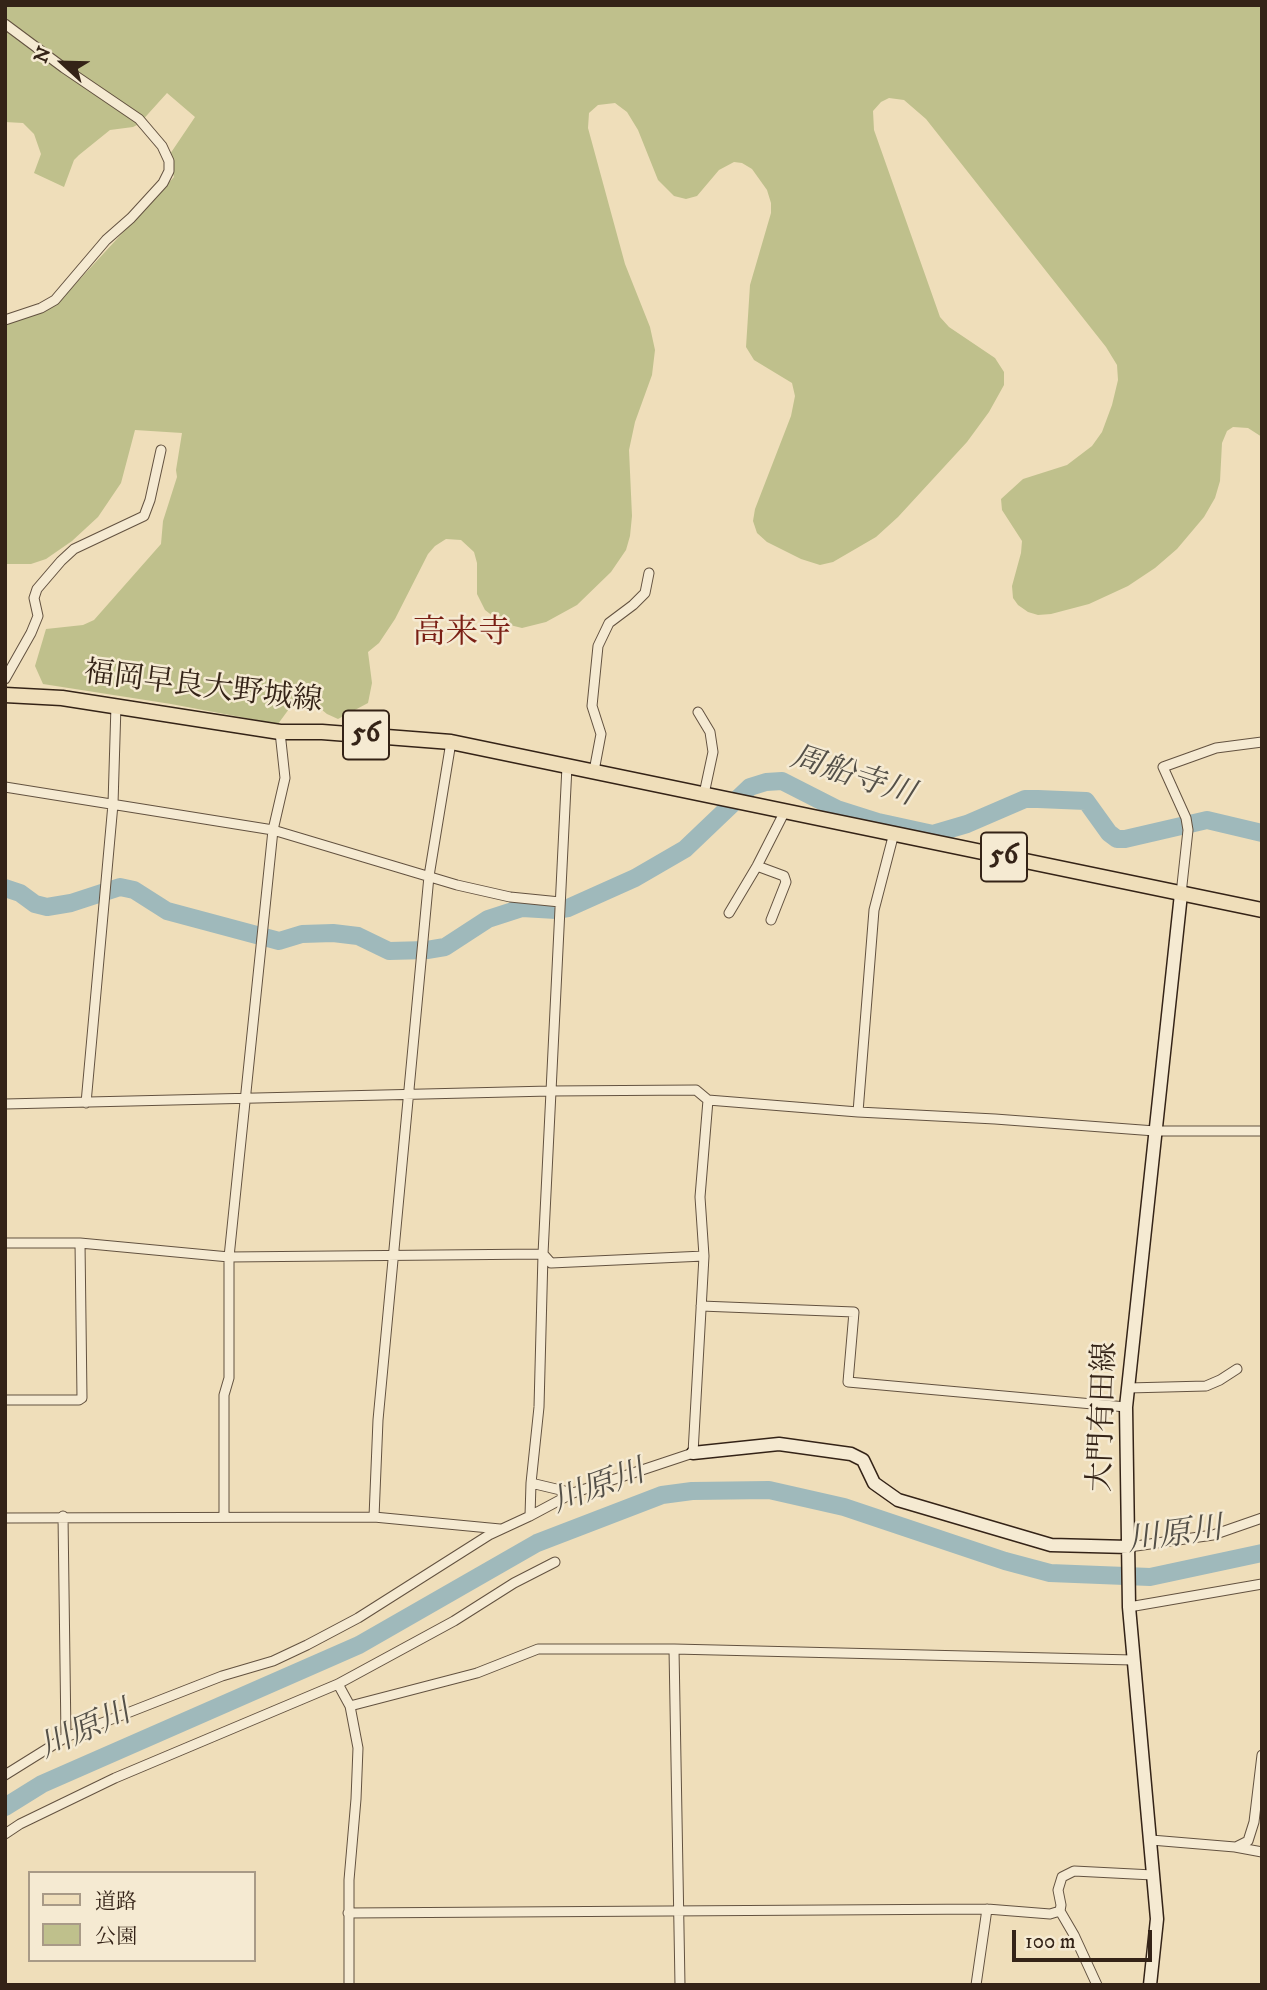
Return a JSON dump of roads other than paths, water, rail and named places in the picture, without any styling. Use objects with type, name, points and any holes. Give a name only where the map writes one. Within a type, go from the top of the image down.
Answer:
[{"type":"main road","name":"福岡早良大野城線","points":[[5,695],[62,698],[116,705],[280,732],[322,732],[451,742],[785,811]]},
{"type":"main road","name":"56","points":[[785,811],[1262,910]]},
{"type":"main road","name":"大門有田線","points":[[1150,1985],[1157,1919],[1129,1607],[1126,1407],[1181,894]]},
{"type":"main road","points":[[693,1452],[779,1444],[851,1454],[863,1460],[874,1483],[898,1500],[1051,1545],[1129,1553]]},
{"type":"street","points":[[5,24],[139,120],[162,146],[169,161],[169,171],[163,183],[131,218],[106,240],[55,300],[41,308],[5,320]]},
{"type":"street","points":[[5,679],[38,615],[34,598],[37,589],[74,549],[144,516],[161,450]]},
{"type":"street","points":[[594,771],[601,734],[592,706],[598,646],[609,623],[645,593],[649,573]]},
{"type":"street","points":[[86,1103],[113,804],[116,705]]},
{"type":"street","points":[[698,712],[710,732],[713,752],[704,794]]},
{"type":"street","points":[[224,1517],[224,1395],[229,1378],[229,1258],[273,830],[285,778],[280,732]]},
{"type":"street","points":[[374,1517],[378,1420],[429,876],[451,742]]},
{"type":"street","points":[[1181,894],[1188,830],[1186,818],[1163,767],[1216,748],[1262,743]]},
{"type":"street","points":[[530,1516],[539,1407],[550,1091],[567,766]]},
{"type":"street","points":[[5,787],[273,830],[457,885],[510,897],[560,902]]},
{"type":"street","points":[[729,913],[785,811]]},
{"type":"street","points":[[858,1112],[874,911],[894,833]]},
{"type":"street","points":[[757,866],[784,876],[786,882],[771,920]]},
{"type":"street","points":[[5,1104],[695,1090],[708,1100],[858,1112],[1155,1131],[1262,1131]]},
{"type":"street","points":[[5,1775],[66,1737],[222,1676],[273,1661],[307,1645],[358,1618],[433,1572],[466,1548],[573,1493],[693,1452],[704,1256],[700,1197],[708,1100]]},
{"type":"street","points":[[5,1242],[80,1242],[229,1258],[543,1254],[551,1263],[704,1256]]},
{"type":"street","points":[[5,1400],[82,1398],[80,1242]]},
{"type":"street","points":[[701,1307],[854,1312],[848,1382],[1126,1407]]},
{"type":"street","points":[[1128,1388],[1206,1386],[1237,1369]]},
{"type":"street","points":[[531,1483],[573,1493]]},
{"type":"street","points":[[63,1516],[66,1737]]},
{"type":"street","points":[[5,1518],[374,1517],[501,1529]]},
{"type":"street","points":[[1129,1553],[1213,1535],[1262,1518]]},
{"type":"street","points":[[5,1833],[115,1778],[338,1684],[555,1562]]},
{"type":"street","points":[[1129,1607],[1262,1584]]},
{"type":"street","points":[[350,1706],[477,1673],[538,1649],[674,1649],[1133,1660]]},
{"type":"street","points":[[674,1649],[680,1985]]},
{"type":"street","points":[[338,1684],[350,1706],[358,1748],[348,1913],[349,1985]]},
{"type":"street","points":[[1234,1847],[1245,1844],[1251,1834],[1262,1755]]},
{"type":"street","points":[[1151,1840],[1234,1847],[1262,1853]]},
{"type":"street","points":[[1097,1985],[1060,1911],[1062,1905],[1059,1884],[1066,1874],[1074,1871],[1153,1875]]},
{"type":"street","points":[[348,1913],[987,1909],[1050,1914],[1060,1911]]},
{"type":"street","points":[[976,1985],[987,1909]]},
{"type":"waterway","name":"周船寺川","points":[[5,888],[20,893],[35,904],[47,907],[71,903],[120,887],[134,890],[167,911],[279,941],[302,934],[333,933],[358,936],[389,951],[427,950],[445,947],[488,919],[522,908],[568,908],[635,878],[685,849],[750,787],[766,782],[782,781],[837,809],[878,822],[933,834],[967,824],[1025,799],[1086,801],[1109,833],[1117,839],[1207,820],[1262,833]]},
{"type":"waterway","name":"川原川","points":[[5,1807],[42,1784],[359,1645],[537,1543],[662,1495],[692,1491],[769,1490],[844,1507],[1005,1561],[1050,1573],[1150,1577],[1262,1553]]},
{"type":"district","name":"高来寺","points":[[462,635]]}]
